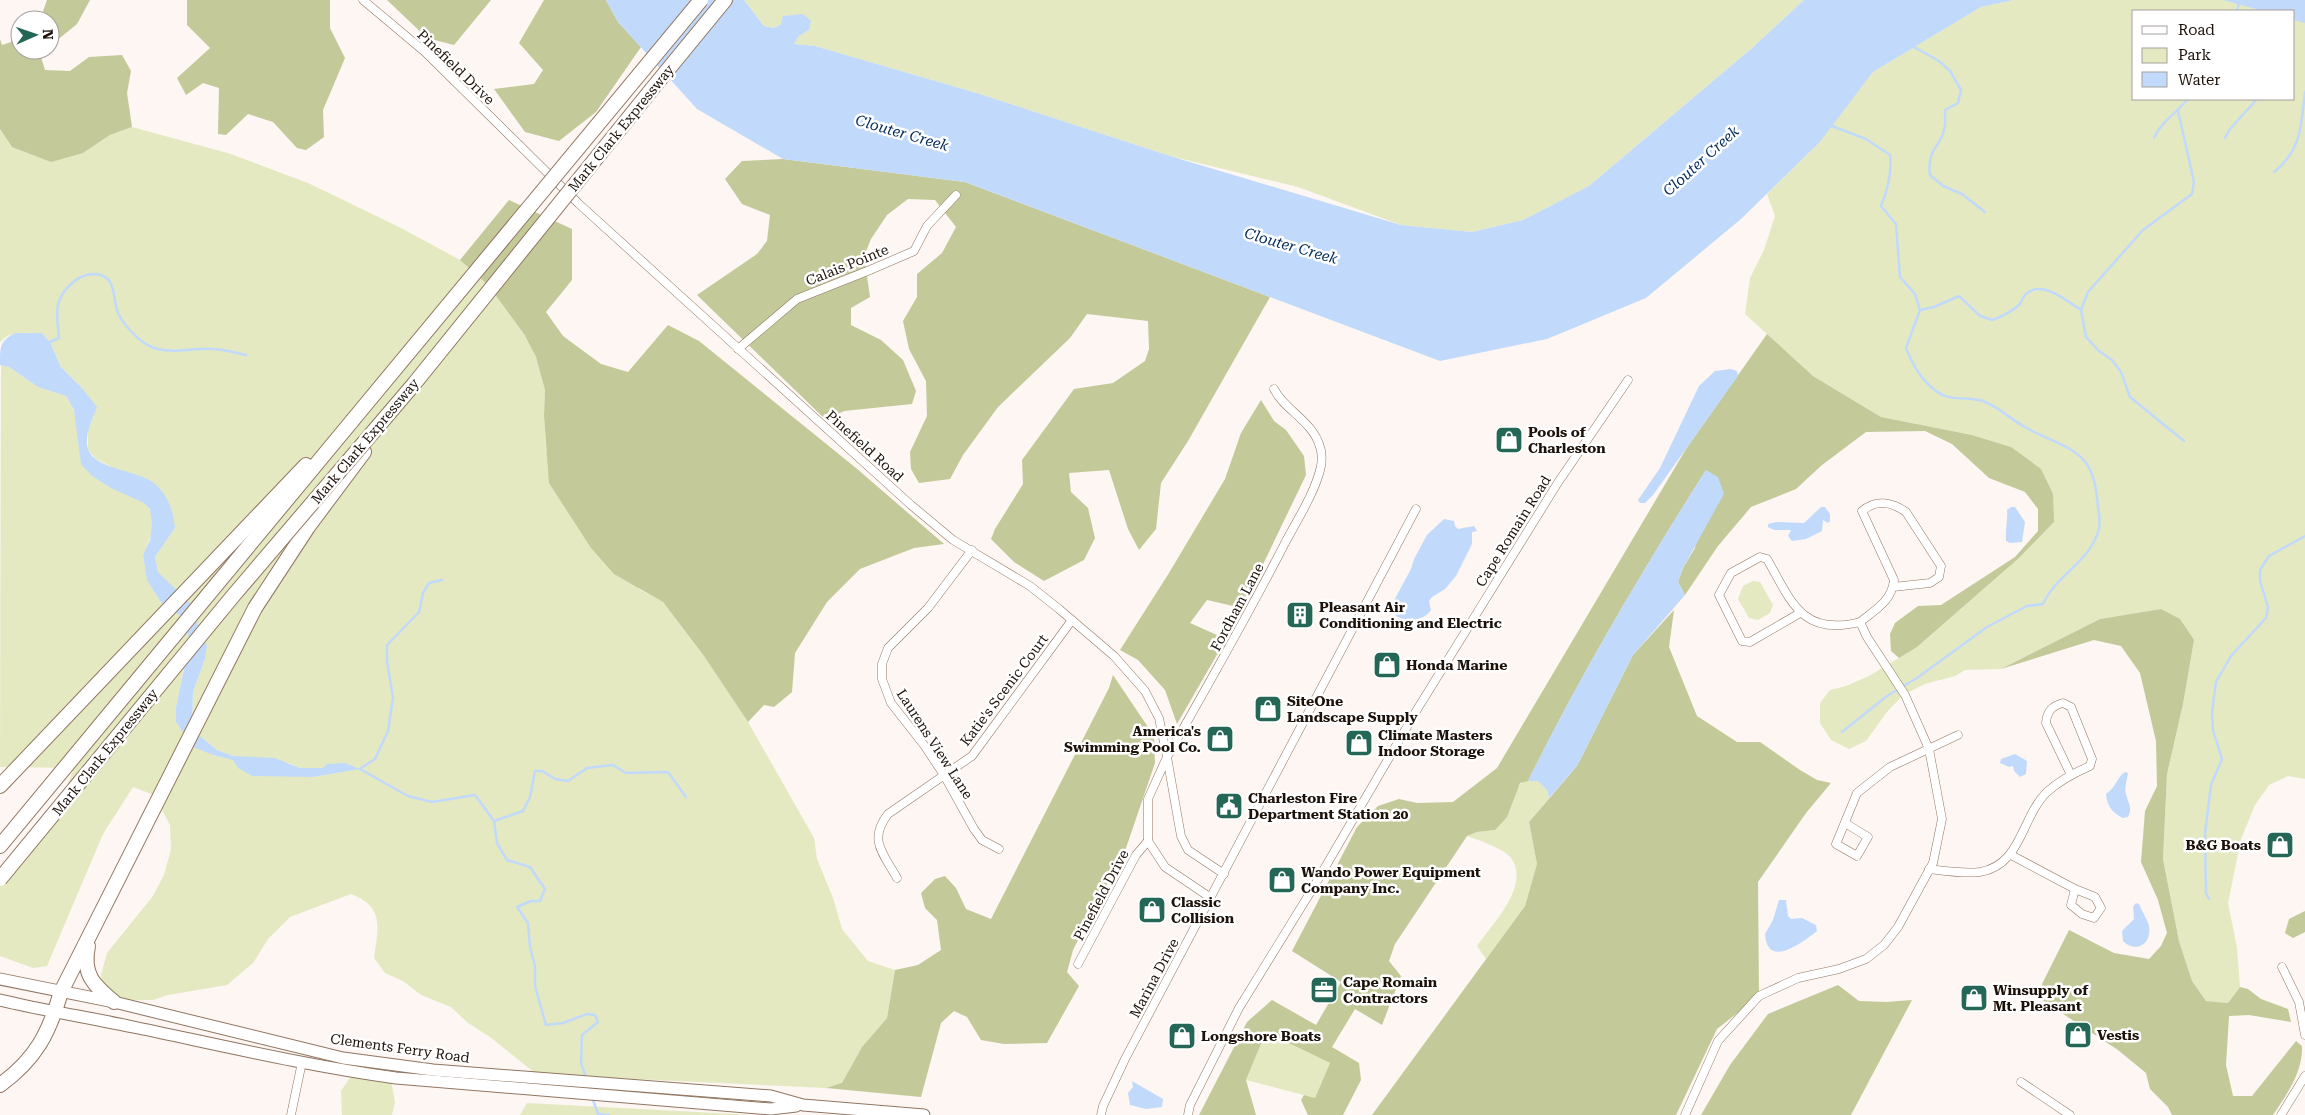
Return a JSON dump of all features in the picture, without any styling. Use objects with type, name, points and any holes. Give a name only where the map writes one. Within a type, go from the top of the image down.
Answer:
[{"type":"highway","name":"Mark Clark Expressway","points":[[0,846],[701,0]]},
{"type":"highway","name":"Mark Clark Expressway","points":[[0,879],[233,596],[414,384],[725,0]]},
{"type":"highway","points":[[0,1085],[27,1062],[52,1024],[61,992],[255,608],[308,527],[414,384]]},
{"type":"highway","points":[[0,786],[239,533],[352,421]]},
{"type":"highway","points":[[89,938],[86,952],[89,976],[93,984],[114,1002]]},
{"type":"main road","name":"Clements Ferry Road","points":[[0,979],[114,1002],[343,1058],[568,1087]]},
{"type":"main road","name":"Clements Ferry Road","points":[[0,1000],[55,1013],[116,1023],[228,1049],[346,1071],[396,1078],[606,1090],[771,1109],[803,1105],[924,1115]]},
{"type":"street","name":"Pinefield Drive","points":[[364,0],[425,52],[528,155]]},
{"type":"street","name":"Pinefield Road","points":[[528,155],[738,350],[911,505],[953,540],[1030,586],[1114,656],[1145,692],[1159,718],[1181,836],[1188,850],[1224,874]]},
{"type":"street","name":"Calais Pointe","points":[[738,350],[798,299],[914,251],[927,226],[956,195]]},
{"type":"street","name":"Cape Romain Road","points":[[1188,1115],[1190,1106],[1239,1008],[1313,888],[1418,708],[1557,484],[1628,380]]},
{"type":"street","name":"Fordham Lane","points":[[1167,757],[1239,633],[1303,507],[1322,465],[1321,448],[1313,432],[1291,407],[1279,398],[1274,388]]},
{"type":"street","points":[[1800,613],[1750,642],[1742,641],[1718,596],[1731,573],[1760,556],[1767,559],[1804,617],[1843,626],[1860,622],[1886,601],[1893,587],[1894,580],[1862,511],[1877,503],[1898,506],[1906,512],[1941,566],[1939,577],[1930,583],[1893,587]]},
{"type":"street","name":"Marina Drive","points":[[1101,1115],[1103,1106],[1125,1060],[1416,509]]},
{"type":"street","name":"Laurens View Lane","points":[[972,550],[928,608],[888,648],[882,664],[882,679],[891,703],[924,745],[944,775],[974,829],[982,840],[999,849]]},
{"type":"street","name":"Katie's Scenic Court","points":[[897,878],[878,843],[878,829],[888,814],[972,756],[1072,620]]},
{"type":"street","points":[[1685,1115],[1718,1041],[1759,996],[1798,978],[1839,969],[1866,959],[1884,945],[1898,927],[1930,869],[1942,819],[1929,749],[1906,695],[1889,672],[1860,622]]},
{"type":"street","points":[[1930,869],[1981,872],[2004,861],[2011,856],[2034,809],[2047,792],[2090,766],[2092,760],[2071,706],[2064,703],[2055,705],[2047,713],[2046,723],[2071,776]]},
{"type":"street","points":[[1845,823],[1868,837],[1858,856],[1836,844],[1857,794],[1890,768],[1958,735]]},
{"type":"street","points":[[1167,757],[1148,799],[1148,841],[1165,867],[1211,898]]},
{"type":"street","name":"Pinefield Drive","points":[[1078,964],[1136,855],[1148,841]]},
{"type":"street","points":[[2011,856],[2075,889]]},
{"type":"street","points":[[2282,967],[2299,1002],[2305,1035]]},
{"type":"street","points":[[290,1115],[302,1062]]},
{"type":"street","points":[[2281,1115],[2305,1076]]},
{"type":"street","points":[[2021,1082],[2070,1115]]},
{"type":"green space","points":[[47,0],[90,0],[77,24],[60,38],[60,10],[44,10]]},
{"type":"green space","points":[[187,0],[330,0],[330,28],[345,58],[323,110],[324,137],[306,150],[297,148],[273,122],[248,114],[226,135],[218,134],[219,88],[203,83],[186,95],[177,78],[210,48],[187,25]]},
{"type":"green space","points":[[387,0],[491,0],[454,45],[427,38]]},
{"type":"green space","points":[[544,0],[606,0],[618,22],[641,47],[596,112],[559,141],[525,132],[494,89],[534,84],[543,70],[519,43]]},
{"type":"green space","points":[[744,0],[1804,0],[1752,48],[1589,186],[1523,220],[1472,232],[1401,225],[1298,187],[1170,156],[980,94],[815,46],[794,44],[799,36],[809,30],[781,24],[774,28],[764,26]]},
{"type":"green space","points":[[2014,0],[2305,0],[2305,779],[2288,776],[2269,785],[2255,805],[2241,839],[2228,903],[2237,948],[2240,987],[2228,1003],[2206,1001],[2192,981],[2179,941],[2163,859],[2167,774],[2183,704],[2194,640],[2161,609],[2100,619],[2001,669],[1965,670],[1955,676],[1925,684],[1903,695],[1886,713],[1866,741],[1849,749],[1831,740],[1820,723],[1820,703],[1830,690],[1846,686],[1869,676],[1917,647],[2019,558],[2054,522],[2011,447],[1972,435],[1881,417],[1813,376],[1745,314],[1750,278],[1764,250],[1775,216],[1767,194],[1819,143],[1823,135],[1873,72],[1981,7]]},
{"type":"green space","points":[[0,39],[2,45],[10,42],[10,60],[42,60],[45,70],[70,71],[89,57],[122,55],[131,71],[127,93],[132,127],[110,135],[83,153],[51,162],[12,147],[0,129]]},
{"type":"green space","points":[[132,127],[231,154],[308,183],[401,228],[460,260],[488,285],[524,334],[536,357],[545,390],[546,449],[639,589],[663,602],[704,656],[748,722],[814,838],[817,859],[833,898],[842,929],[868,961],[895,970],[887,1018],[862,1047],[842,1084],[826,1088],[535,1073],[490,1037],[468,1023],[451,1007],[421,995],[403,981],[385,973],[374,958],[377,920],[374,912],[370,905],[351,894],[290,917],[268,939],[253,963],[227,985],[168,995],[153,1000],[113,1000],[104,996],[101,975],[107,953],[153,896],[164,875],[171,849],[170,825],[154,795],[133,787],[103,834],[47,966],[33,968],[0,956],[0,886],[52,824],[74,768],[0,767],[1,364],[9,367],[38,387],[66,396],[76,418],[80,450],[86,467],[98,479],[143,502],[148,507],[151,513],[152,527],[143,555],[162,604],[181,616],[190,641],[176,707],[213,755],[313,777],[359,769],[300,768],[289,763],[233,756],[217,750],[199,735],[192,720],[193,692],[205,659],[206,646],[198,626],[197,615],[158,572],[155,557],[175,528],[110,466],[96,459],[88,450],[88,430],[94,416],[82,388],[61,367],[50,342],[42,333],[14,334],[0,342],[0,129],[12,147],[83,153],[110,135]]},
{"type":"green space","points":[[783,159],[965,182],[1270,297],[1188,441],[1161,483],[1156,529],[1139,550],[1128,529],[1109,470],[1069,473],[1071,492],[1088,508],[1095,538],[1084,560],[1044,581],[1014,562],[991,539],[995,529],[1023,484],[1022,460],[1074,389],[1113,383],[1145,361],[1149,349],[1148,321],[1087,314],[1070,338],[998,407],[963,455],[950,479],[919,483],[911,469],[910,452],[927,416],[926,381],[909,349],[903,321],[917,297],[917,274],[942,253],[956,227],[935,200],[908,199],[887,215],[871,239],[864,256],[870,297],[851,308],[851,325],[881,340],[903,360],[916,391],[912,404],[844,411],[826,420],[697,295],[757,254],[767,241],[770,215],[742,204],[725,179],[742,161]]},
{"type":"green space","points":[[509,200],[572,229],[572,280],[546,312],[563,336],[601,364],[628,372],[668,325],[699,341],[856,468],[944,544],[914,548],[860,569],[827,602],[795,653],[792,692],[774,707],[764,705],[748,722],[704,656],[663,602],[614,574],[591,548],[549,483],[544,416],[545,390],[536,357],[524,334],[488,285],[460,260]]},
{"type":"green space","points":[[1767,334],[1813,376],[1881,417],[1972,435],[2011,447],[2041,469],[2053,494],[2054,522],[2019,558],[1917,647],[1899,658],[1891,651],[1890,634],[1895,623],[1918,606],[1941,605],[2015,557],[2038,531],[2038,509],[2025,492],[1989,478],[1952,444],[1925,431],[1866,432],[1822,465],[1796,489],[1751,507],[1718,546],[1685,595],[1678,582],[1683,568],[1695,548],[1706,470],[1613,623],[1569,701],[1528,781],[1520,783],[1507,817],[1495,830],[1477,832],[1467,836],[1395,944],[1389,961],[1401,976],[1382,1025],[1355,1009],[1332,1047],[1359,1063],[1361,1080],[1343,1115],[1308,1115],[1301,1100],[1304,1095],[1315,1098],[1330,1063],[1266,1032],[1246,1080],[1256,1115],[1199,1115],[1247,1022],[1272,1000],[1316,1025],[1341,982],[1292,951],[1357,827],[1378,806],[1399,799],[1417,803],[1453,802],[1497,768],[1686,449]]},
{"type":"green space","points":[[1261,400],[1274,421],[1286,430],[1304,456],[1306,475],[1242,608],[1207,600],[1190,623],[1226,639],[1177,724],[1165,690],[1138,660],[1120,650],[1225,479],[1241,433]]},
{"type":"green space","points":[[1753,581],[1760,582],[1773,605],[1770,613],[1758,620],[1749,618],[1738,599],[1743,586]]},
{"type":"green space","points":[[2161,609],[2180,619],[2194,640],[2183,704],[2167,774],[2163,859],[2179,941],[2192,981],[2206,1001],[2228,1003],[2240,987],[2248,989],[2261,999],[2288,1009],[2291,1022],[2249,1015],[2229,1016],[2226,1065],[2233,1096],[2252,1096],[2296,1041],[2302,1046],[2302,1056],[2297,1074],[2289,1091],[2273,1115],[2172,1115],[2168,1107],[2150,1089],[2146,1073],[2118,1050],[2039,998],[2042,984],[2069,930],[2114,953],[2149,959],[2161,946],[2167,933],[2158,900],[2141,862],[2145,811],[2157,786],[2156,741],[2140,673],[2121,646],[2094,640],[2001,669],[2100,619]]},
{"type":"green space","points":[[1674,610],[1669,647],[1697,716],[1737,742],[1760,742],[1817,780],[1831,783],[1806,813],[1758,882],[1759,996],[1717,1029],[1676,1115],[1372,1115],[1525,906],[1537,864],[1529,822],[1577,766],[1633,655]]},
{"type":"green space","points":[[1113,675],[1154,736],[1155,763],[1126,848],[1073,950],[1067,972],[1079,986],[1047,1043],[1004,1044],[981,1040],[967,1017],[954,1011],[941,1023],[921,1097],[826,1088],[842,1083],[862,1047],[887,1018],[895,970],[918,965],[941,950],[937,920],[925,908],[921,893],[935,879],[945,876],[956,888],[966,909],[991,919],[1109,688]]},
{"type":"green space","points":[[1538,780],[1547,790],[1549,798],[1529,822],[1537,864],[1525,906],[1486,959],[1477,946],[1507,904],[1513,892],[1516,869],[1511,858],[1503,851],[1467,836],[1477,832],[1495,830],[1522,781]]},
{"type":"green space","points":[[2305,911],[2305,932],[2293,938],[2285,933],[2289,919]]},
{"type":"green space","points":[[1838,985],[1859,1001],[1886,1002],[1912,1000],[1851,1115],[1701,1115],[1730,1065],[1768,1014]]},
{"type":"green space","points":[[1266,1032],[1330,1063],[1315,1098],[1246,1080]]},
{"type":"green space","points":[[351,1076],[391,1081],[395,1102],[392,1115],[342,1115],[341,1091]]},
{"type":"green space","points":[[527,1103],[753,1115],[520,1115]]},
{"type":"water","name":"Clouter Creek","points":[[606,0],[744,0],[764,26],[774,28],[781,24],[783,16],[803,14],[811,21],[809,30],[799,36],[794,44],[815,46],[980,94],[1170,156],[1401,225],[1472,232],[1523,220],[1589,186],[1752,48],[1804,0],[2014,0],[1981,7],[1873,72],[1819,143],[1741,219],[1646,298],[1547,339],[1440,361],[965,182],[783,159],[697,109],[618,22]]},
{"type":"water","points":[[2223,0],[2305,0],[2305,23],[2295,20],[2295,10],[2259,10]]},
{"type":"water","points":[[15,333],[42,333],[50,342],[61,367],[82,388],[97,407],[88,434],[87,444],[90,453],[105,464],[146,478],[154,483],[169,503],[175,528],[155,557],[158,572],[192,605],[197,615],[198,626],[207,646],[205,659],[193,692],[192,720],[199,735],[217,750],[233,756],[275,758],[300,768],[323,768],[327,764],[345,763],[360,769],[313,777],[252,776],[238,768],[233,760],[193,747],[176,722],[176,707],[190,641],[181,616],[162,604],[147,580],[143,555],[150,540],[152,524],[150,509],[144,503],[111,488],[92,476],[81,464],[74,410],[66,396],[38,387],[9,367],[0,365],[2,345],[6,339]]},
{"type":"water","points":[[1731,369],[1737,371],[1738,376],[1653,495],[1645,503],[1640,503],[1638,500],[1660,468],[1699,386],[1715,371]]},
{"type":"water","points":[[1706,470],[1718,477],[1724,494],[1683,568],[1678,582],[1685,595],[1633,655],[1577,766],[1549,798],[1547,790],[1538,781],[1528,781],[1569,701],[1613,623]]},
{"type":"water","points":[[1821,507],[1825,507],[1830,514],[1830,521],[1828,523],[1823,520],[1822,531],[1806,539],[1792,541],[1788,536],[1791,530],[1774,530],[1768,527],[1768,524],[1776,522],[1804,523]]},
{"type":"water","points":[[2015,507],[2025,522],[2022,542],[2010,543],[2006,541],[2007,510]]},
{"type":"water","points":[[1444,519],[1454,521],[1458,529],[1474,526],[1477,531],[1472,532],[1472,544],[1456,576],[1445,589],[1429,601],[1431,610],[1427,615],[1422,618],[1409,620],[1398,617],[1390,608],[1427,535]]},
{"type":"water","points":[[2015,754],[2027,761],[2026,774],[2020,777],[2014,771],[2013,766],[2009,767],[2000,763],[2001,759]]},
{"type":"water","points":[[2125,772],[2128,773],[2125,789],[2130,811],[2128,817],[2123,818],[2110,808],[2106,794]]},
{"type":"water","points":[[1779,900],[1786,900],[1788,916],[1791,919],[1802,918],[1816,925],[1817,931],[1795,946],[1779,952],[1772,950],[1767,945],[1765,934],[1773,920]]},
{"type":"water","points":[[2136,903],[2139,904],[2147,921],[2149,932],[2146,942],[2138,947],[2133,947],[2123,941],[2122,931],[2134,919],[2133,907]]},
{"type":"water","points":[[1132,1081],[1163,1099],[1162,1107],[1146,1109],[1130,1105],[1128,1093],[1133,1087]]},
{"type":"waterway","points":[[2237,10],[2240,0]]},
{"type":"waterway","points":[[1914,47],[1939,61],[1950,71],[1961,90],[1958,103],[1945,110],[1945,128],[1930,159],[1930,175],[1943,186],[1962,194],[1985,212]]},
{"type":"waterway","points":[[2274,172],[2283,164],[2295,146],[2301,126],[2305,92]]},
{"type":"waterway","points":[[2154,138],[2165,122],[2187,100]]},
{"type":"waterway","points":[[2225,138],[2230,129],[2256,100]]},
{"type":"waterway","points":[[2178,111],[2194,182],[2192,194],[2143,230],[2088,292],[2081,310],[2086,337],[2099,351],[2112,360],[2121,372],[2130,397],[2184,441]]},
{"type":"waterway","points":[[1832,126],[1866,139],[1890,155],[1889,181],[1881,206],[1896,224],[1900,277],[1915,294],[1920,310],[1906,348],[1918,372],[1931,387],[1941,394],[1947,397],[1983,401],[1994,406],[2025,427],[2074,451],[2089,468],[2094,482],[2100,522],[2095,540],[2089,550],[2056,585],[2043,604],[2027,606],[1987,627],[1917,678],[1887,696],[1842,732]]},
{"type":"waterway","points":[[50,342],[59,338],[57,309],[61,297],[78,278],[94,274],[102,275],[111,283],[119,315],[133,333],[147,345],[174,351],[217,349],[246,355]]},
{"type":"waterway","points":[[1920,310],[1934,307],[1959,296],[1980,316],[1993,320],[2014,309],[2020,304],[2024,296],[2032,290],[2040,289],[2055,293],[2081,310]]},
{"type":"waterway","points":[[2209,899],[2206,893],[2205,834],[2211,785],[2222,759],[2213,730],[2212,713],[2216,682],[2231,656],[2266,618],[2268,607],[2260,581],[2260,570],[2269,556],[2305,536]]},
{"type":"waterway","points":[[361,768],[375,759],[388,731],[393,698],[387,661],[387,645],[419,612],[423,593],[429,583],[442,580]]},
{"type":"waterway","points":[[494,821],[523,811],[530,797],[535,771],[542,771],[555,779],[568,781],[587,768],[613,765],[626,773],[668,772],[686,797]]},
{"type":"waterway","points":[[360,769],[408,796],[432,802],[475,795],[494,821],[497,843],[507,860],[530,867],[545,889],[540,901],[531,901],[517,907],[528,923],[530,947],[535,966],[535,986],[546,1025],[563,1023],[587,1014],[595,1015],[598,1022],[582,1035],[581,1063],[586,1077]]},
{"type":"waterway","points":[[592,1097],[598,1114],[609,1115]]},
{"type":"place","name":"Pools of Charleston","points":[[1509,440]]},
{"type":"place","name":"Pleasant Air Conditioning and Electric","points":[[1300,615]]},
{"type":"place","name":"Honda Marine","points":[[1387,665]]},
{"type":"place","name":"SiteOne Landscape Supply","points":[[1268,709]]},
{"type":"place","name":"America's Swimming Pool Co.","points":[[1220,739]]},
{"type":"place","name":"Climate Masters Indoor Storage","points":[[1359,743]]},
{"type":"place","name":"Charleston Fire Department Station 20","points":[[1229,806]]},
{"type":"place","name":"B&G Boats","points":[[2280,845]]},
{"type":"place","name":"Wando Power Equipment Company Inc.","points":[[1282,880]]},
{"type":"place","name":"Classic Collision","points":[[1152,910]]},
{"type":"place","name":"Cape Romain Contractors","points":[[1324,990]]},
{"type":"place","name":"Winsupply of Mt. Pleasant","points":[[1974,998]]},
{"type":"place","name":"Vestis","points":[[2078,1035]]},
{"type":"place","name":"Longshore Boats","points":[[1182,1036]]}]
